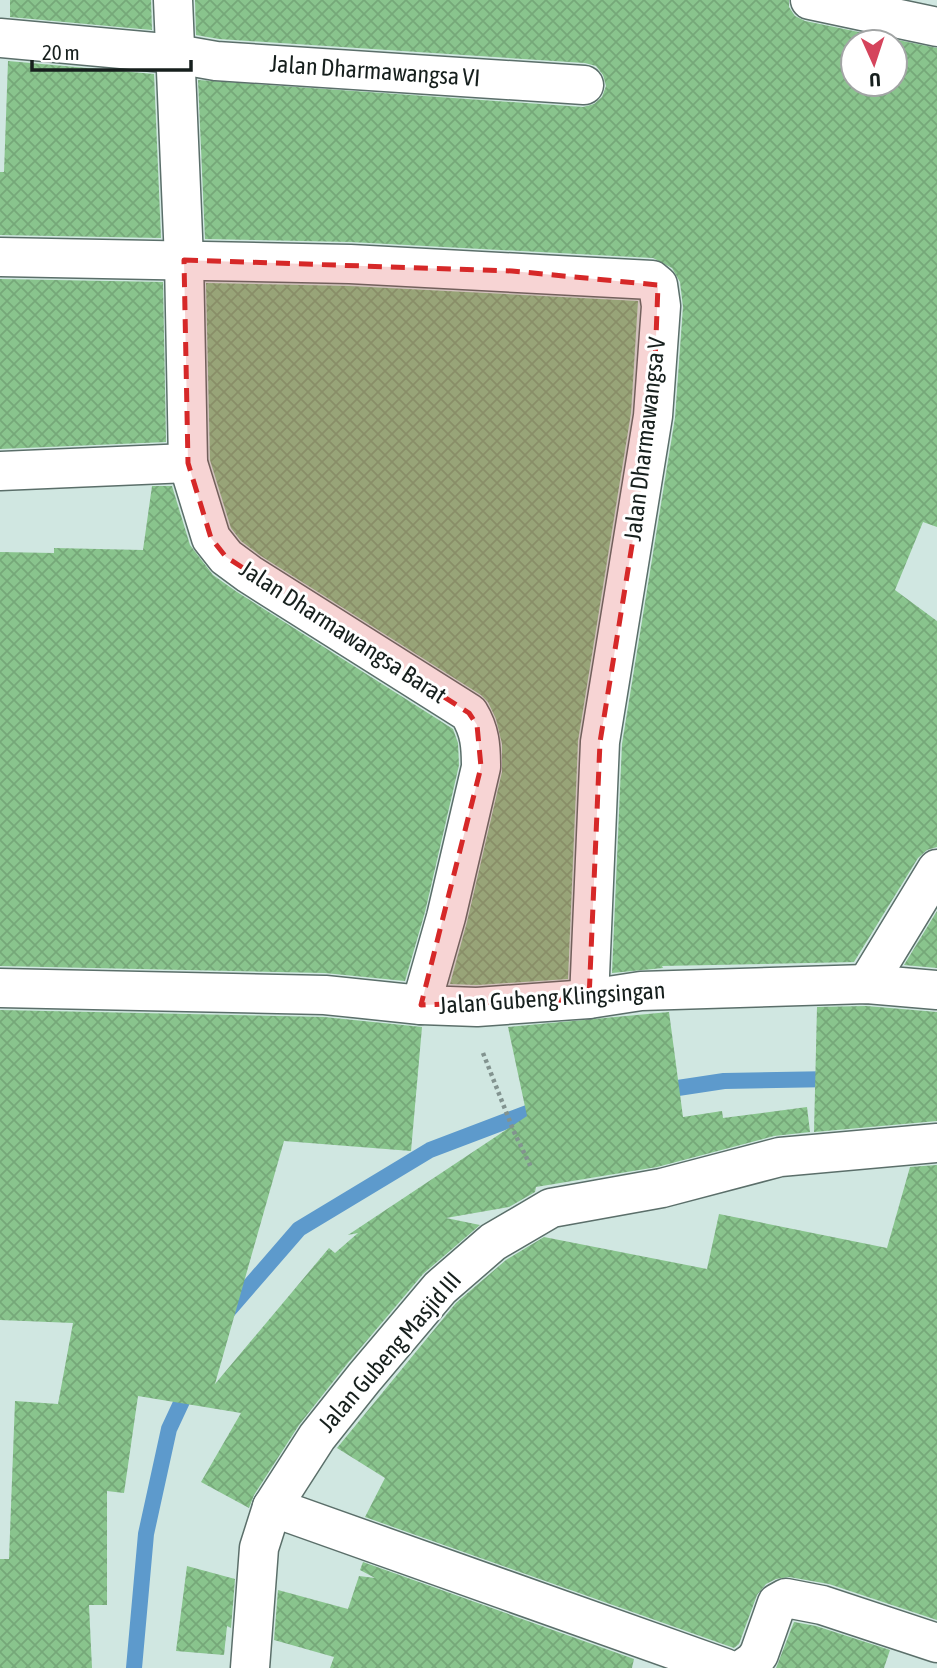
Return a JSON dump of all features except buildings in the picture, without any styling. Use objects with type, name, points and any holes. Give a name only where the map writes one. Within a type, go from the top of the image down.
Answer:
[{"type":"street","name":"Jalan Dharmawangsa Barat","points":[[173,0],[184,260],[188,463],[211,538],[226,557],[469,713],[477,725],[481,742],[481,767],[446,917],[421,1005]]},
{"type":"street","points":[[810,0],[937,27]]},
{"type":"street","name":"Jalan Dharmawangsa VI","points":[[0,38],[176,54],[216,61],[584,85]]},
{"type":"street","name":"Jalan Dharmawangsa V","points":[[0,257],[350,264],[512,271],[652,281],[658,285],[661,306],[653,416],[600,742],[589,999]]},
{"type":"street","points":[[0,471],[188,463]]},
{"type":"street","points":[[867,984],[937,869]]},
{"type":"street","name":"Jalan Gubeng Klingsingan","points":[[0,988],[325,995],[421,1005],[477,1007],[589,999],[641,991],[867,984],[937,990]]},
{"type":"street","name":"Jalan Gubeng Masjid III","points":[[250,1668],[259,1548],[272,1507],[317,1437],[440,1288],[493,1242],[551,1208],[662,1188],[780,1157],[937,1143]]},
{"type":"street","points":[[272,1507],[725,1668]]},
{"type":"street","points":[[744,1668],[759,1654],[777,1603],[786,1598],[822,1605],[937,1643]]},
{"type":"path","points":[[483,1059],[514,1132]]},
{"type":"highlighted area","points":[[184,260],[512,271],[658,285],[653,416],[600,742],[589,999],[421,1005],[481,767],[477,725],[469,713],[226,557],[211,538],[188,463]]},
{"type":"waterway","points":[[658,1091],[724,1081],[835,1079]]},
{"type":"waterway","points":[[227,1312],[299,1229],[430,1150],[546,1106]]},
{"type":"waterway","points":[[134,1668],[146,1534],[169,1429],[190,1384]]}]
